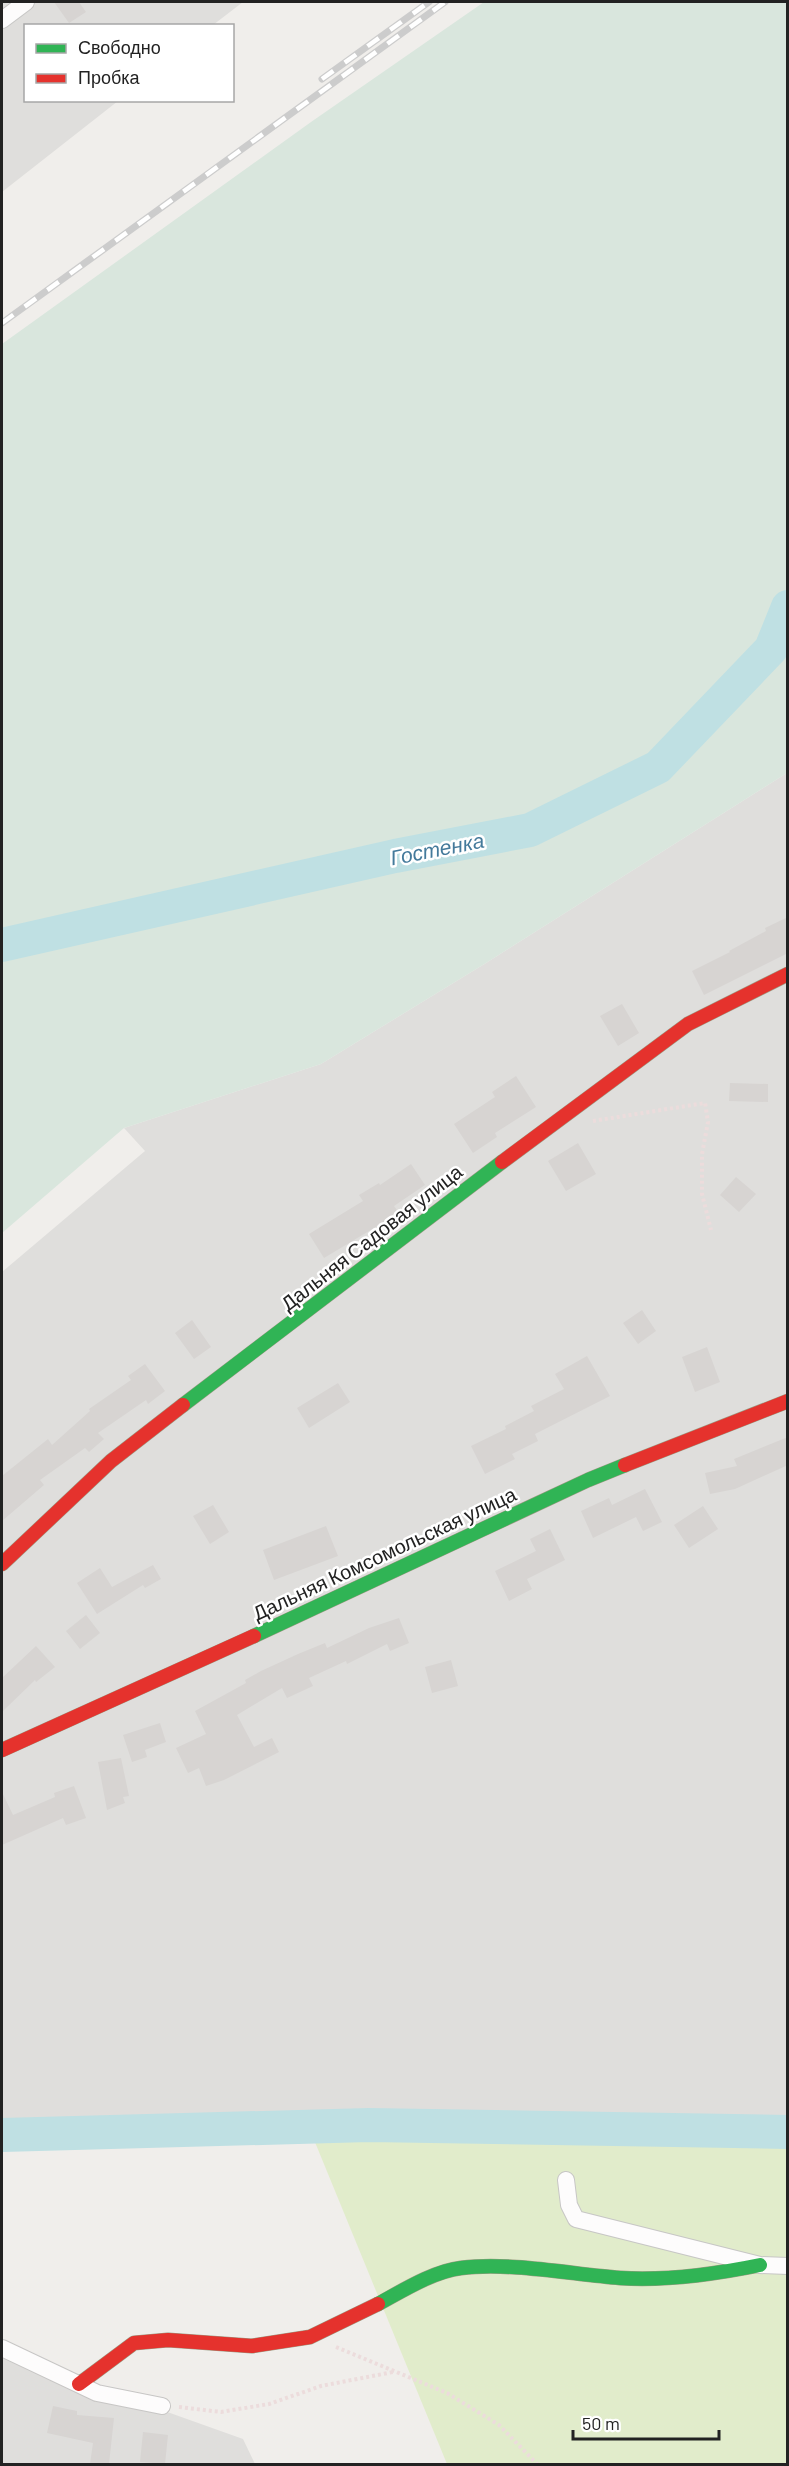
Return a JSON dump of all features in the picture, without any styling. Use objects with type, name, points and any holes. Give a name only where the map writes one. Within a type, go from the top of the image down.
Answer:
[{"type":"street","points":[[2,20],[26,2]]},
{"type":"street","name":"Дальняя Садовая улица","points":[[2,1564],[111,1461],[484,1174],[688,1024],[788,974]]},
{"type":"street","name":"Дальняя Комсомольская улица","points":[[2,1750],[137,1690],[588,1479],[788,1401]]},
{"type":"street","points":[[566,2180],[570,2205],[576,2219],[760,2265]]},
{"type":"street","points":[[78,2384],[134,2343],[168,2340],[252,2346],[310,2337],[422,2281],[459,2268],[493,2266],[623,2278],[718,2274],[760,2265],[788,2265]]},
{"type":"street","points":[[2,2348],[97,2393],[162,2406]]},
{"type":"path","points":[[591,1122],[705,1103],[708,1122],[702,1155],[702,1194],[711,1230]]},
{"type":"path","points":[[310,2337],[447,2392],[499,2425],[537,2464]]},
{"type":"path","points":[[162,2406],[221,2412],[269,2404],[321,2386],[394,2371]]},
{"type":"shaded area","points":[[2,2],[243,2],[214,24],[24,24],[24,102],[117,102],[2,192]]},
{"type":"shaded area","points":[[484,2],[787,2],[787,773],[321,1064],[124,1128],[2,1233],[2,344],[311,122]]},
{"type":"shaded area","points":[[787,773],[787,2128],[369,2122],[2,2125],[2,1272],[145,1151],[124,1128],[321,1064]]},
{"type":"shaded area","points":[[2,2353],[243,2439],[255,2464],[2,2464]]},
{"type":"green space","points":[[310,2130],[787,2136],[787,2464],[447,2464]]},
{"type":"building","points":[[54,2],[79,2],[86,12],[69,23]]},
{"type":"building","points":[[788,917],[788,953],[704,995],[692,971],[730,952],[766,931],[765,928]]},
{"type":"building","points":[[622,1004],[639,1033],[618,1046],[600,1016]]},
{"type":"building","points":[[516,1076],[536,1107],[495,1133],[497,1137],[473,1153],[454,1124],[495,1097],[492,1092]]},
{"type":"building","points":[[730,1083],[768,1084],[768,1102],[729,1101]]},
{"type":"building","points":[[578,1143],[596,1174],[566,1191],[548,1161]]},
{"type":"building","points":[[411,1164],[425,1185],[394,1206],[399,1213],[324,1258],[309,1234],[363,1201],[359,1195],[379,1183],[380,1185]]},
{"type":"building","points":[[736,1177],[756,1194],[739,1212],[720,1195]]},
{"type":"building","points":[[642,1310],[656,1331],[638,1344],[623,1323]]},
{"type":"building","points":[[192,1320],[211,1347],[194,1359],[175,1333]]},
{"type":"building","points":[[707,1347],[720,1382],[695,1392],[682,1357]]},
{"type":"building","points":[[587,1356],[610,1396],[535,1434],[538,1441],[512,1454],[515,1459],[485,1474],[471,1446],[506,1429],[505,1426],[534,1411],[531,1406],[564,1389],[555,1374]]},
{"type":"building","points":[[145,1364],[165,1391],[148,1404],[146,1400],[98,1433],[104,1439],[89,1452],[85,1448],[40,1480],[44,1485],[2,1521],[2,1476],[48,1439],[52,1445],[90,1411],[89,1409],[131,1380],[128,1376]]},
{"type":"building","points":[[338,1383],[350,1402],[309,1428],[297,1408]]},
{"type":"building","points":[[788,1437],[788,1465],[735,1489],[710,1494],[705,1473],[737,1466],[734,1459]]},
{"type":"building","points":[[645,1489],[662,1522],[643,1531],[636,1517],[593,1538],[581,1511],[609,1498],[612,1505]]},
{"type":"building","points":[[213,1505],[229,1532],[210,1544],[193,1516]]},
{"type":"building","points":[[703,1506],[718,1529],[689,1548],[674,1525]]},
{"type":"building","points":[[326,1526],[338,1556],[274,1580],[263,1550]]},
{"type":"building","points":[[550,1529],[565,1560],[527,1579],[532,1589],[509,1601],[495,1571],[536,1551],[530,1539]]},
{"type":"building","points":[[153,1565],[161,1579],[145,1588],[143,1585],[97,1614],[77,1583],[100,1568],[112,1587]]},
{"type":"building","points":[[86,1615],[100,1633],[80,1649],[66,1631]]},
{"type":"building","points":[[399,1618],[409,1643],[390,1651],[387,1644],[347,1664],[346,1661],[309,1678],[313,1686],[287,1698],[282,1688],[237,1715],[254,1747],[272,1738],[279,1752],[224,1780],[206,1786],[199,1768],[188,1773],[176,1748],[206,1734],[195,1711],[246,1683],[245,1680],[261,1671],[298,1654],[325,1643],[327,1648],[369,1628]]},
{"type":"building","points":[[36,1646],[55,1667],[36,1682],[35,1680],[2,1712],[2,1678]]},
{"type":"building","points":[[451,1660],[458,1686],[432,1693],[425,1667]]},
{"type":"building","points":[[160,1723],[166,1742],[145,1750],[147,1757],[132,1762],[123,1735]]},
{"type":"building","points":[[121,1758],[129,1796],[123,1797],[125,1803],[107,1810],[98,1762]]},
{"type":"building","points":[[74,1786],[86,1818],[66,1825],[63,1818],[2,1845],[2,1792],[13,1815],[55,1797],[54,1793]]},
{"type":"building","points":[[53,2406],[77,2411],[77,2415],[114,2418],[109,2464],[90,2464],[93,2443],[47,2433]]},
{"type":"building","points":[[143,2432],[168,2435],[165,2464],[140,2462]]},
{"type":"waterway","name":"Гостенка","points":[[2,945],[395,856],[530,830],[658,767],[771,649],[788,607]]},
{"type":"waterway","points":[[2,2135],[369,2125],[788,2132]]},
{"type":"railway","points":[[322,79],[429,2]]},
{"type":"railway","points":[[2,323],[445,2]]},
{"type":"traffic: fast","points":[[183,1405],[502,1162]]},
{"type":"traffic: fast","points":[[254,1636],[588,1480],[625,1465]]},
{"type":"traffic: fast","points":[[378,2304],[429,2277],[461,2268],[499,2266],[620,2278],[672,2278],[760,2265]]},
{"type":"traffic: jam","points":[[502,1162],[688,1024],[788,974]]},
{"type":"traffic: jam","points":[[625,1465],[788,1401]]},
{"type":"traffic: jam","points":[[2,1564],[111,1461],[183,1405]]},
{"type":"traffic: jam","points":[[2,1750],[254,1636]]},
{"type":"traffic: jam","points":[[79,2384],[134,2343],[168,2340],[252,2346],[310,2337],[378,2304]]}]
